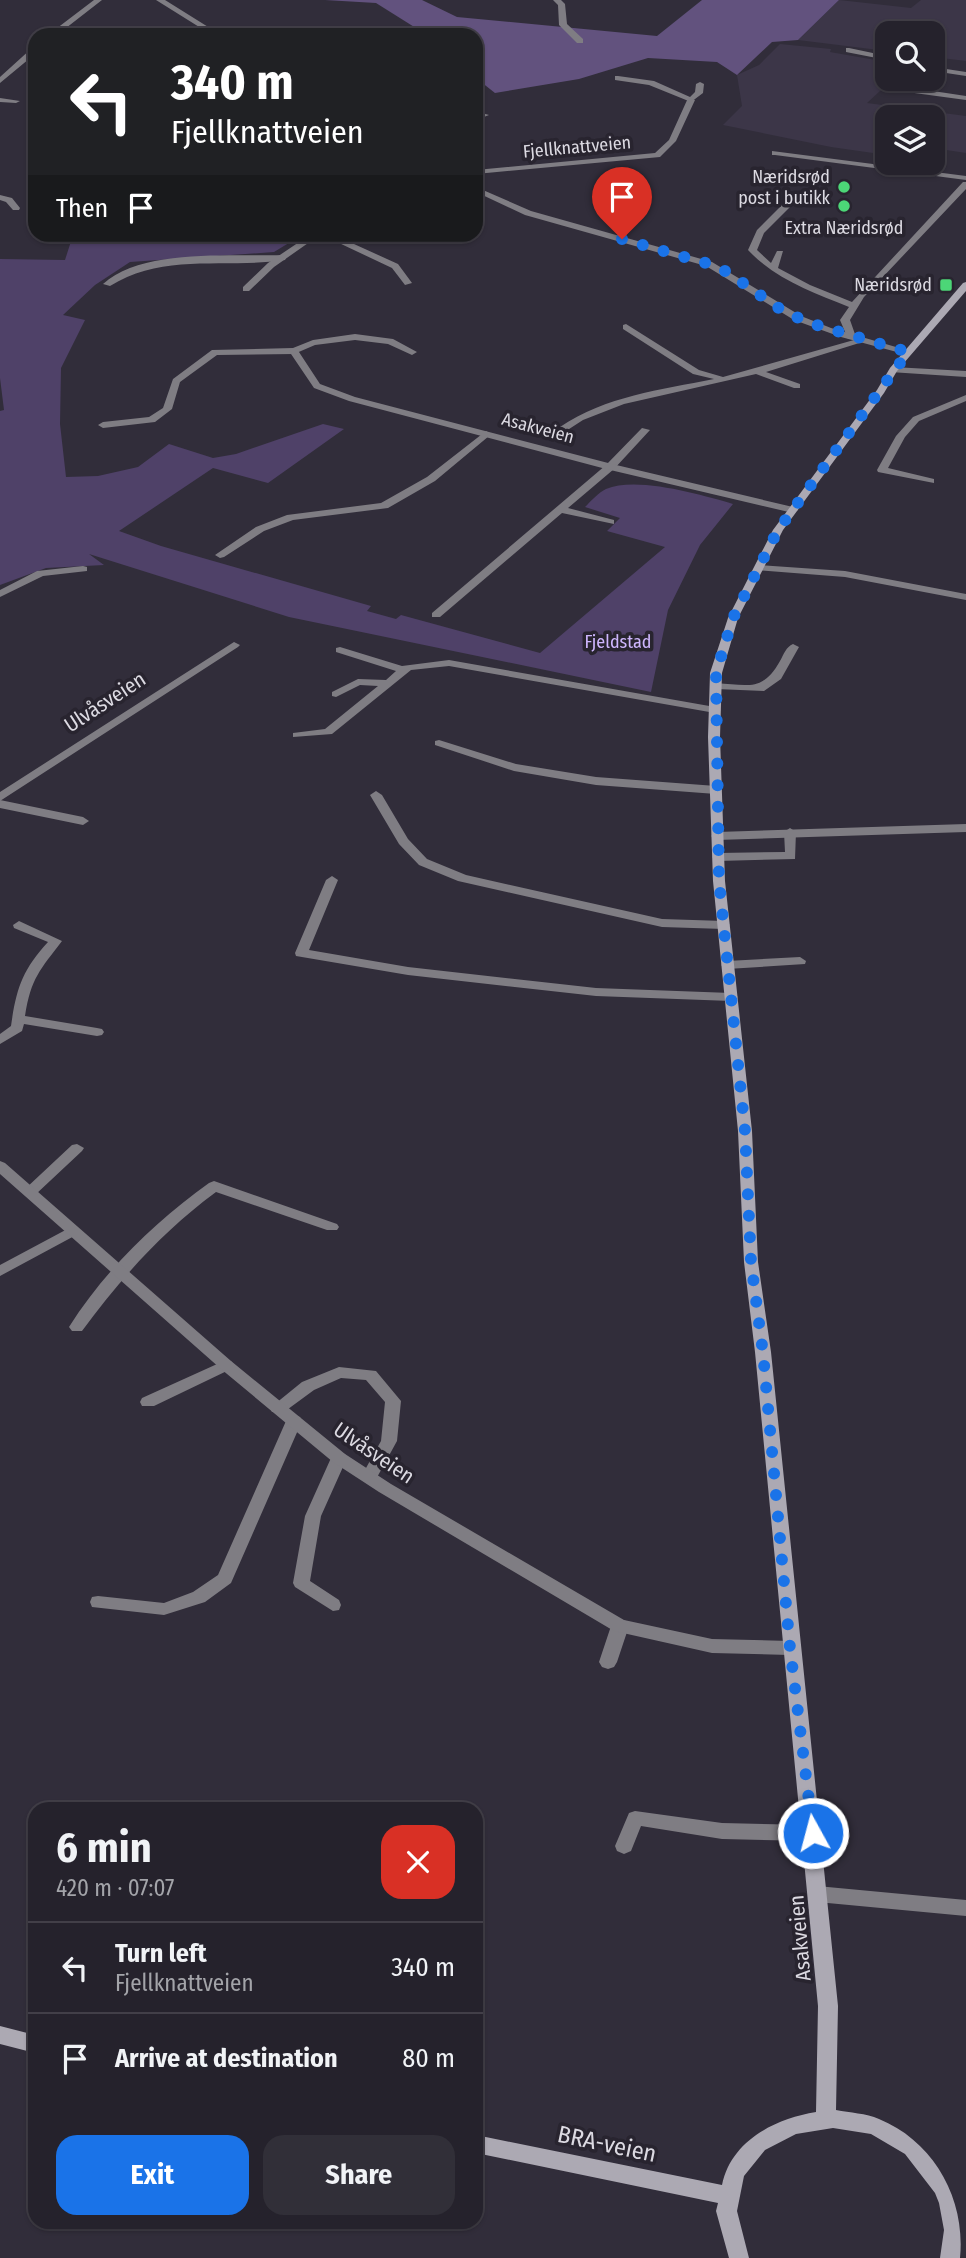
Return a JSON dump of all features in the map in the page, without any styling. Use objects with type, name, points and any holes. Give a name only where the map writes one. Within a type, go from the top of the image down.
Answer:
[{"type":"main road","name":"Asakveien","points":[[826,2117],[828,2006],[813,1833],[790,1648],[763,1353],[751,1262],[745,1131],[718,857],[716,673],[733,618],[778,530],[881,391],[893,370],[966,285]]},
{"type":"main road","points":[[0,2035],[28,2042]]},
{"type":"main road","points":[[739,2258],[729,2238],[728,2196],[739,2164],[761,2139],[792,2124],[826,2117],[867,2122],[903,2140],[933,2169],[951,2203],[957,2248]]},
{"type":"main road","name":"BRA-veien","points":[[483,2145],[728,2196]]},
{"type":"street","points":[[61,28],[98,0]]},
{"type":"street","points":[[160,0],[206,28]]},
{"type":"street","points":[[557,0],[561,4],[563,25],[580,41]]},
{"type":"street","points":[[849,50],[875,55]]},
{"type":"street","points":[[0,81],[28,56]]},
{"type":"street","points":[[945,71],[966,74]]},
{"type":"street","points":[[618,78],[651,83],[691,100]]},
{"type":"street","name":"Fjellknattveien","points":[[483,171],[657,155],[673,141],[691,100],[699,93],[700,84]]},
{"type":"street","points":[[917,91],[966,98]]},
{"type":"street","points":[[0,100],[16,100]]},
{"type":"street","points":[[775,153],[966,178]]},
{"type":"street","points":[[851,337],[845,320],[854,306],[966,184]]},
{"type":"street","points":[[483,192],[550,219],[709,264],[727,272],[783,311],[851,337],[908,352]]},
{"type":"street","points":[[0,197],[9,200],[16,208]]},
{"type":"street","points":[[791,201],[760,232],[752,250],[774,269],[807,287],[854,306]]},
{"type":"street","points":[[246,289],[305,242]]},
{"type":"street","points":[[342,242],[395,266],[408,283]]},
{"type":"street","points":[[774,269],[780,253]]},
{"type":"street","points":[[107,284],[132,268],[167,263],[282,258]]},
{"type":"street","points":[[626,327],[696,372],[728,379]]},
{"type":"street","points":[[103,425],[152,420],[167,409],[176,381],[215,352],[294,351],[313,343],[355,337],[390,341],[412,352]]},
{"type":"street","points":[[563,429],[575,419],[622,402],[714,385],[864,340]]},
{"type":"street","name":"Asakveien","points":[[294,351],[317,386],[352,399],[610,467],[793,510]]},
{"type":"street","points":[[893,370],[966,374]]},
{"type":"street","points":[[757,372],[797,386]]},
{"type":"street","points":[[930,481],[882,470],[901,436],[916,419],[966,398]]},
{"type":"street","points":[[436,615],[610,467],[645,430]]},
{"type":"street","points":[[220,555],[260,529],[291,517],[384,506],[431,479],[486,434]]},
{"type":"street","points":[[560,509],[610,522]]},
{"type":"street","points":[[759,568],[845,574],[966,597]]},
{"type":"street","points":[[0,594],[41,573],[83,569]]},
{"type":"street","name":"Ulvåsveien","points":[[0,797],[234,645]]},
{"type":"street","points":[[716,686],[760,689],[777,677],[793,647]]},
{"type":"street","points":[[340,650],[403,670]]},
{"type":"street","points":[[297,735],[328,732],[408,667],[449,663],[715,710]]},
{"type":"street","points":[[336,694],[358,682],[387,683]]},
{"type":"street","points":[[439,743],[528,769],[596,781],[716,790]]},
{"type":"street","points":[[376,795],[402,842],[423,862],[462,878],[662,923],[724,925]]},
{"type":"street","points":[[0,804],[83,821]]},
{"type":"street","points":[[718,836],[966,828]]},
{"type":"street","points":[[718,857],[791,856],[790,832]]},
{"type":"street","points":[[332,880],[301,953],[408,971],[596,992],[731,997]]},
{"type":"street","points":[[0,1040],[17,1028],[21,994],[32,967],[56,941],[19,925]]},
{"type":"street","points":[[727,965],[800,961]]},
{"type":"street","points":[[18,1018],[97,1032]]},
{"type":"street","points":[[30,1192],[77,1148]]},
{"type":"street","name":"Ulvåsveien","points":[[0,1166],[226,1365],[339,1458],[369,1477],[620,1626],[712,1646],[790,1648]]},
{"type":"street","points":[[77,1327],[117,1270],[182,1208],[214,1186],[332,1227]]},
{"type":"street","points":[[0,1271],[73,1231]]},
{"type":"street","points":[[148,1402],[226,1365]]},
{"type":"street","points":[[278,1408],[308,1387],[339,1372],[372,1376],[393,1401],[389,1441],[369,1477]]},
{"type":"street","points":[[98,1602],[163,1609],[199,1597],[225,1579],[294,1420]]},
{"type":"street","points":[[333,1605],[301,1583],[313,1516],[339,1458]]},
{"type":"street","points":[[608,1662],[620,1626]]},
{"type":"street","points":[[624,1846],[635,1818],[722,1831],[813,1833]]},
{"type":"street","points":[[817,1894],[966,1908]]},
{"type":"shaded area","points":[[325,0],[422,0],[457,17],[657,36],[702,0],[839,0],[798,40],[772,42],[737,75],[717,62],[648,58],[579,79],[495,93],[483,84],[483,28],[416,28],[376,3]]},
{"type":"shaded area","points":[[839,0],[911,8],[921,0],[966,0],[966,61],[945,58],[945,21],[875,21],[875,50],[798,40]]},
{"type":"shaded area","points":[[780,44],[831,49],[830,52],[875,60],[875,91],[880,91],[867,103],[882,105],[875,105],[875,153],[723,125],[742,106],[737,75],[759,65]]},
{"type":"shaded area","points":[[945,113],[966,116],[966,153],[945,150]]},
{"type":"green space","name":"Fjeldstad","points":[[71,242],[290,242],[274,252],[130,262],[95,285],[63,315],[85,320],[61,368],[60,424],[66,477],[98,476],[138,467],[169,444],[213,458],[236,454],[323,424],[344,429],[268,483],[213,468],[119,531],[161,546],[371,606],[367,611],[396,619],[401,615],[540,653],[665,547],[607,531],[620,518],[585,507],[601,492],[619,486],[652,486],[733,504],[700,545],[668,610],[651,692],[289,617],[89,554],[104,565],[46,568],[0,585],[0,411],[4,410],[0,378],[0,259],[65,260]]},
{"type":"place","name":"Næridsrød post i butikk","points":[[844,187]]},
{"type":"place","name":"Extra Næridsrød","points":[[844,206]]},
{"type":"place","name":"Næridsrød","points":[[946,285]]},
{"type":"route","points":[[622,239],[673,252],[727,272],[783,311],[810,323],[908,352],[838,452],[778,530],[733,618],[716,673],[714,737],[719,881],[745,1131],[751,1262],[763,1353],[790,1648],[813,1833]]}]
